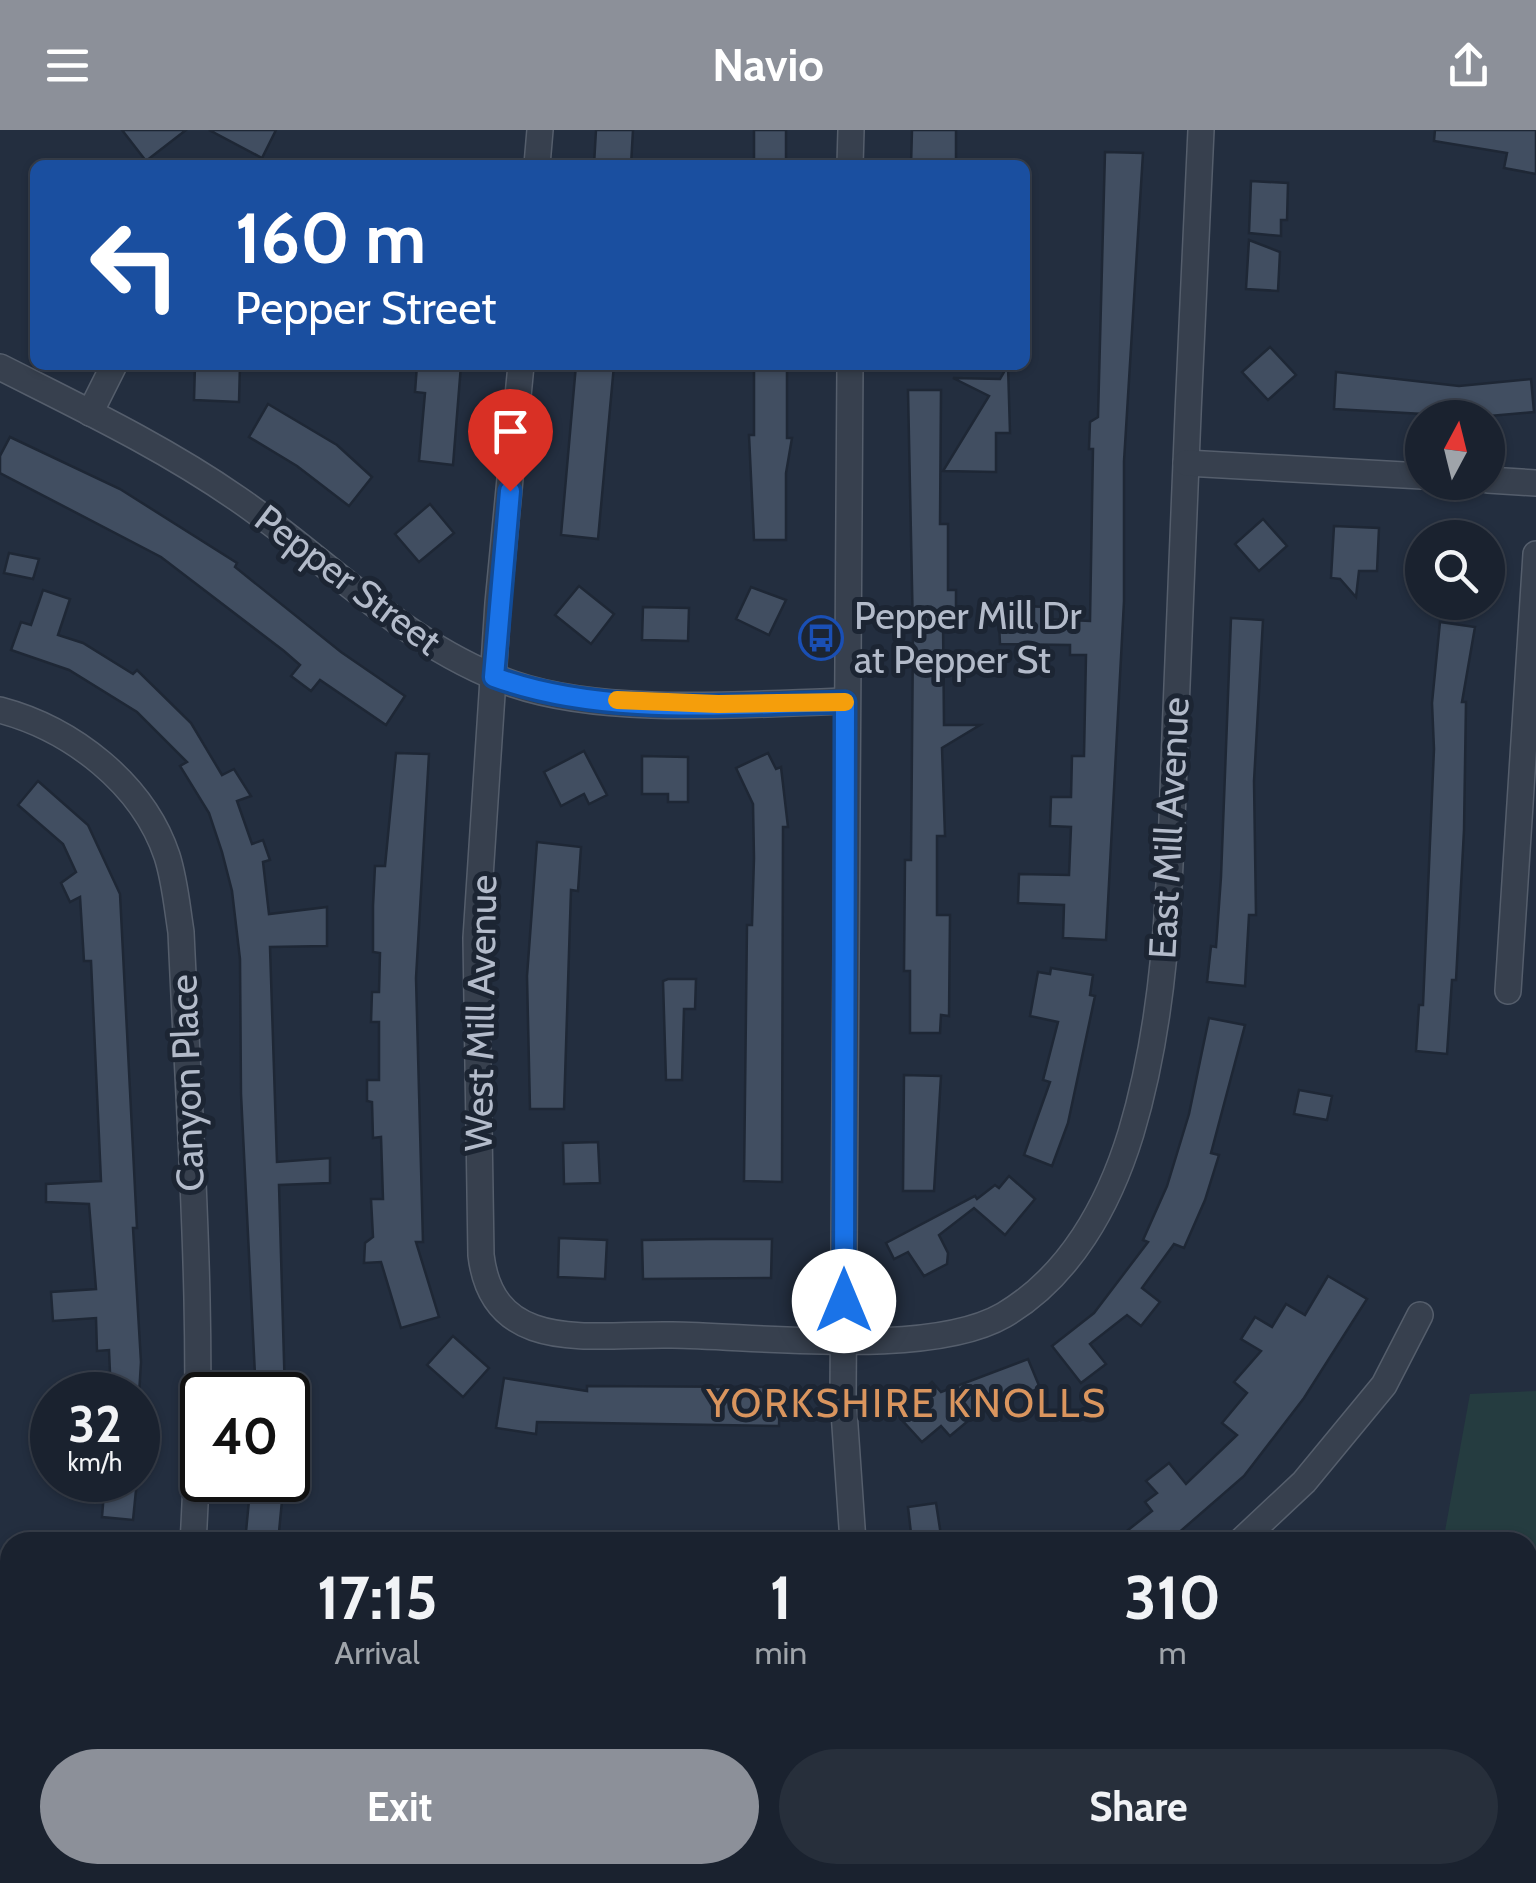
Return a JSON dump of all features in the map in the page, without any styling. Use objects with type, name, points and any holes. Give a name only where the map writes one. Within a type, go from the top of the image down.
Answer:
[{"type":"street","points":[[537,160],[540,130]]},
{"type":"street","points":[[850,130],[850,160]]},
{"type":"street","name":"East Mill Avenue","points":[[843,1340],[946,1334],[1006,1314],[1026,1300],[1080,1243],[1119,1169],[1142,1090],[1167,924],[1201,130]]},
{"type":"street","name":"Pepper Street","points":[[0,367],[190,467],[425,642],[494,677],[536,691],[627,701],[845,702]]},
{"type":"street","points":[[90,413],[112,370]]},
{"type":"street","name":"West Mill Avenue","points":[[521,370],[494,677],[474,1012],[481,1255],[489,1291],[515,1322],[544,1331],[843,1340]]},
{"type":"street","points":[[850,370],[843,1340],[844,1450],[852,1532]]},
{"type":"street","points":[[1186,463],[1405,475]]},
{"type":"street","points":[[1505,481],[1536,483]]},
{"type":"street","points":[[1508,991],[1536,554]]},
{"type":"street","name":"Canyon Place","points":[[0,710],[49,726],[102,764],[151,824],[173,878],[181,932],[198,1315],[199,1436],[194,1532]]},
{"type":"street","points":[[1251,1532],[1304,1482],[1384,1385],[1420,1314]]},
{"type":"green space","points":[[1536,1391],[1536,1532],[1445,1532],[1470,1394]]},
{"type":"building","points":[[122,130],[186,130],[147,160]]},
{"type":"building","points":[[209,130],[276,130],[262,158]]},
{"type":"building","points":[[596,130],[633,130],[631,160],[594,160]]},
{"type":"building","points":[[754,130],[786,130],[786,160],[754,160]]},
{"type":"building","points":[[912,130],[956,130],[956,160],[911,160]]},
{"type":"building","points":[[1435,130],[1536,130],[1536,174],[1504,168],[1507,153],[1434,141]]},
{"type":"building","points":[[1105,152],[1143,153],[1124,461],[1124,601],[1106,940],[1063,938],[1064,905],[1018,903],[1019,874],[1069,875],[1071,827],[1050,826],[1051,797],[1071,797],[1072,756],[1084,756],[1086,655],[1070,655],[1070,645],[1000,644],[999,623],[1021,623],[1021,606],[1048,607],[1048,619],[1090,621],[1093,449],[1089,449],[1090,422],[1098,417]]},
{"type":"building","points":[[1251,181],[1288,183],[1287,220],[1281,220],[1281,236],[1249,233]]},
{"type":"building","points":[[1249,240],[1280,252],[1278,291],[1246,289]]},
{"type":"building","points":[[1270,347],[1296,375],[1268,400],[1242,372]]},
{"type":"building","points":[[195,370],[240,370],[239,402],[194,400]]},
{"type":"building","points":[[417,370],[461,370],[453,465],[419,461],[425,393],[415,392]]},
{"type":"building","points":[[576,370],[614,370],[598,539],[561,535]]},
{"type":"building","points":[[754,370],[787,370],[787,438],[792,438],[786,473],[786,540],[754,540],[749,435],[754,435]]},
{"type":"building","points":[[1008,370],[1010,433],[996,433],[996,472],[943,471],[989,396],[953,378],[1000,379]]},
{"type":"building","points":[[1336,372],[1459,386],[1531,379],[1534,412],[1505,415],[1505,400],[1405,400],[1405,413],[1334,409]]},
{"type":"building","points":[[908,390],[941,390],[940,524],[948,524],[948,590],[956,590],[956,621],[943,621],[944,725],[980,725],[942,748],[945,836],[937,836],[937,915],[950,915],[949,1016],[941,1015],[940,1033],[910,1033],[910,971],[904,971],[905,860],[911,860],[913,634]]},
{"type":"building","points":[[268,404],[337,445],[372,477],[349,506],[297,466],[249,437]]},
{"type":"building","points":[[10,437],[120,489],[237,563],[235,567],[341,652],[405,696],[386,725],[320,680],[311,691],[291,676],[300,665],[161,557],[0,473],[0,456]]},
{"type":"building","points":[[430,504],[454,533],[419,562],[395,534]]},
{"type":"building","points":[[1263,519],[1287,546],[1259,571],[1235,544]]},
{"type":"building","points":[[1334,526],[1379,528],[1377,571],[1359,571],[1356,597],[1340,579],[1331,578]]},
{"type":"building","points":[[9,553],[39,559],[33,579],[4,573]]},
{"type":"building","points":[[579,586],[614,614],[591,644],[555,615]]},
{"type":"building","points":[[751,587],[786,600],[769,635],[736,619]]},
{"type":"building","points":[[43,590],[70,599],[58,635],[83,643],[133,674],[137,670],[191,723],[222,775],[234,769],[251,796],[237,801],[252,844],[263,840],[270,860],[263,862],[269,914],[327,907],[327,946],[270,947],[277,1162],[330,1158],[330,1183],[279,1185],[284,1372],[255,1372],[241,1094],[240,959],[232,891],[209,813],[180,766],[187,762],[137,712],[69,670],[11,650],[21,622],[31,625]]},
{"type":"building","points":[[643,607],[689,608],[688,641],[642,640]]},
{"type":"building","points":[[1231,618],[1263,620],[1254,781],[1256,915],[1249,915],[1245,986],[1207,982],[1211,946],[1216,947],[1221,877]]},
{"type":"building","points":[[1440,622],[1475,627],[1462,702],[1466,702],[1464,830],[1456,980],[1452,980],[1447,1054],[1416,1051],[1419,1005],[1423,1005],[1434,749],[1432,703]]},
{"type":"building","points":[[584,751],[607,795],[589,804],[584,794],[561,806],[544,772]]},
{"type":"building","points":[[396,753],[429,754],[416,978],[423,1242],[416,1242],[439,1317],[401,1328],[381,1262],[364,1263],[365,1243],[373,1237],[371,1199],[383,1199],[381,1137],[373,1138],[367,1080],[379,1080],[379,1022],[371,1022],[372,992],[379,992],[380,953],[373,952],[375,866],[385,866]]},
{"type":"building","points":[[768,753],[776,769],[781,767],[788,827],[783,827],[782,1182],[744,1181],[747,925],[752,925],[753,804],[736,768]]},
{"type":"building","points":[[642,756],[688,757],[688,802],[668,802],[668,794],[642,794]]},
{"type":"building","points":[[38,781],[88,825],[120,894],[140,1372],[110,1372],[109,1350],[97,1351],[96,1318],[53,1321],[51,1292],[96,1289],[89,1204],[46,1202],[46,1184],[101,1181],[91,961],[84,961],[80,897],[70,902],[61,883],[76,872],[63,844],[18,805]]},
{"type":"building","points":[[537,842],[581,847],[578,891],[571,890],[564,1109],[530,1109],[527,976]]},
{"type":"building","points":[[1051,968],[1093,975],[1090,995],[1095,996],[1068,1123],[1052,1166],[1024,1155],[1050,1082],[1043,1080],[1058,1022],[1030,1016],[1038,972],[1050,974]]},
{"type":"building","points":[[696,979],[695,1009],[684,1009],[682,1080],[666,1080],[663,981]]},
{"type":"building","points":[[1209,1018],[1245,1025],[1211,1153],[1219,1155],[1205,1200],[1184,1248],[1174,1244],[1142,1288],[1160,1302],[1141,1326],[1127,1315],[1090,1344],[1106,1364],[1081,1383],[1052,1346],[1094,1313],[1148,1242],[1143,1240],[1167,1186],[1189,1114]]},
{"type":"building","points":[[904,1075],[941,1076],[934,1191],[903,1191]]},
{"type":"building","points":[[1299,1090],[1332,1096],[1327,1120],[1294,1114]]},
{"type":"building","points":[[598,1142],[600,1183],[564,1184],[563,1143]]},
{"type":"building","points":[[1009,1176],[1035,1199],[1005,1235],[974,1208],[939,1235],[948,1253],[947,1264],[924,1276],[908,1252],[894,1259],[886,1243],[975,1196],[977,1199],[995,1185],[999,1188]]},
{"type":"building","points":[[559,1238],[607,1240],[605,1279],[558,1277]]},
{"type":"building","points":[[772,1239],[771,1278],[643,1279],[642,1240]]},
{"type":"building","points":[[1328,1276],[1367,1299],[1304,1398],[1244,1476],[1180,1532],[1126,1532],[1152,1511],[1145,1502],[1157,1493],[1146,1481],[1169,1463],[1186,1484],[1237,1435],[1222,1423],[1247,1393],[1234,1382],[1261,1351],[1241,1339],[1255,1317],[1272,1327],[1286,1304],[1305,1315]]},
{"type":"building","points":[[453,1336],[489,1368],[463,1397],[427,1365]]},
{"type":"building","points":[[1028,1359],[1040,1388],[975,1415],[950,1436],[941,1426],[922,1442],[901,1419],[914,1407],[909,1402],[932,1382],[941,1392]]},
{"type":"building","points":[[504,1378],[587,1391],[587,1386],[780,1387],[779,1426],[537,1422],[536,1434],[496,1428]]},
{"type":"building","points":[[103,1502],[135,1502],[133,1520],[102,1517]]},
{"type":"building","points":[[249,1502],[282,1502],[279,1532],[246,1532]]},
{"type":"building","points":[[936,1503],[940,1532],[911,1532],[908,1507]]},
{"type":"slow traffic","points":[[617,700],[718,704],[845,702]]},
{"type":"place","name":"Pepper Mill Dr at Pepper St","points":[[821,638]]},
{"type":"district","name":"YORKSHIRE KNOLLS","points":[[907,1403]]},
{"type":"route","points":[[510,491],[494,677],[536,691],[627,701],[845,702],[844,1301]]}]
